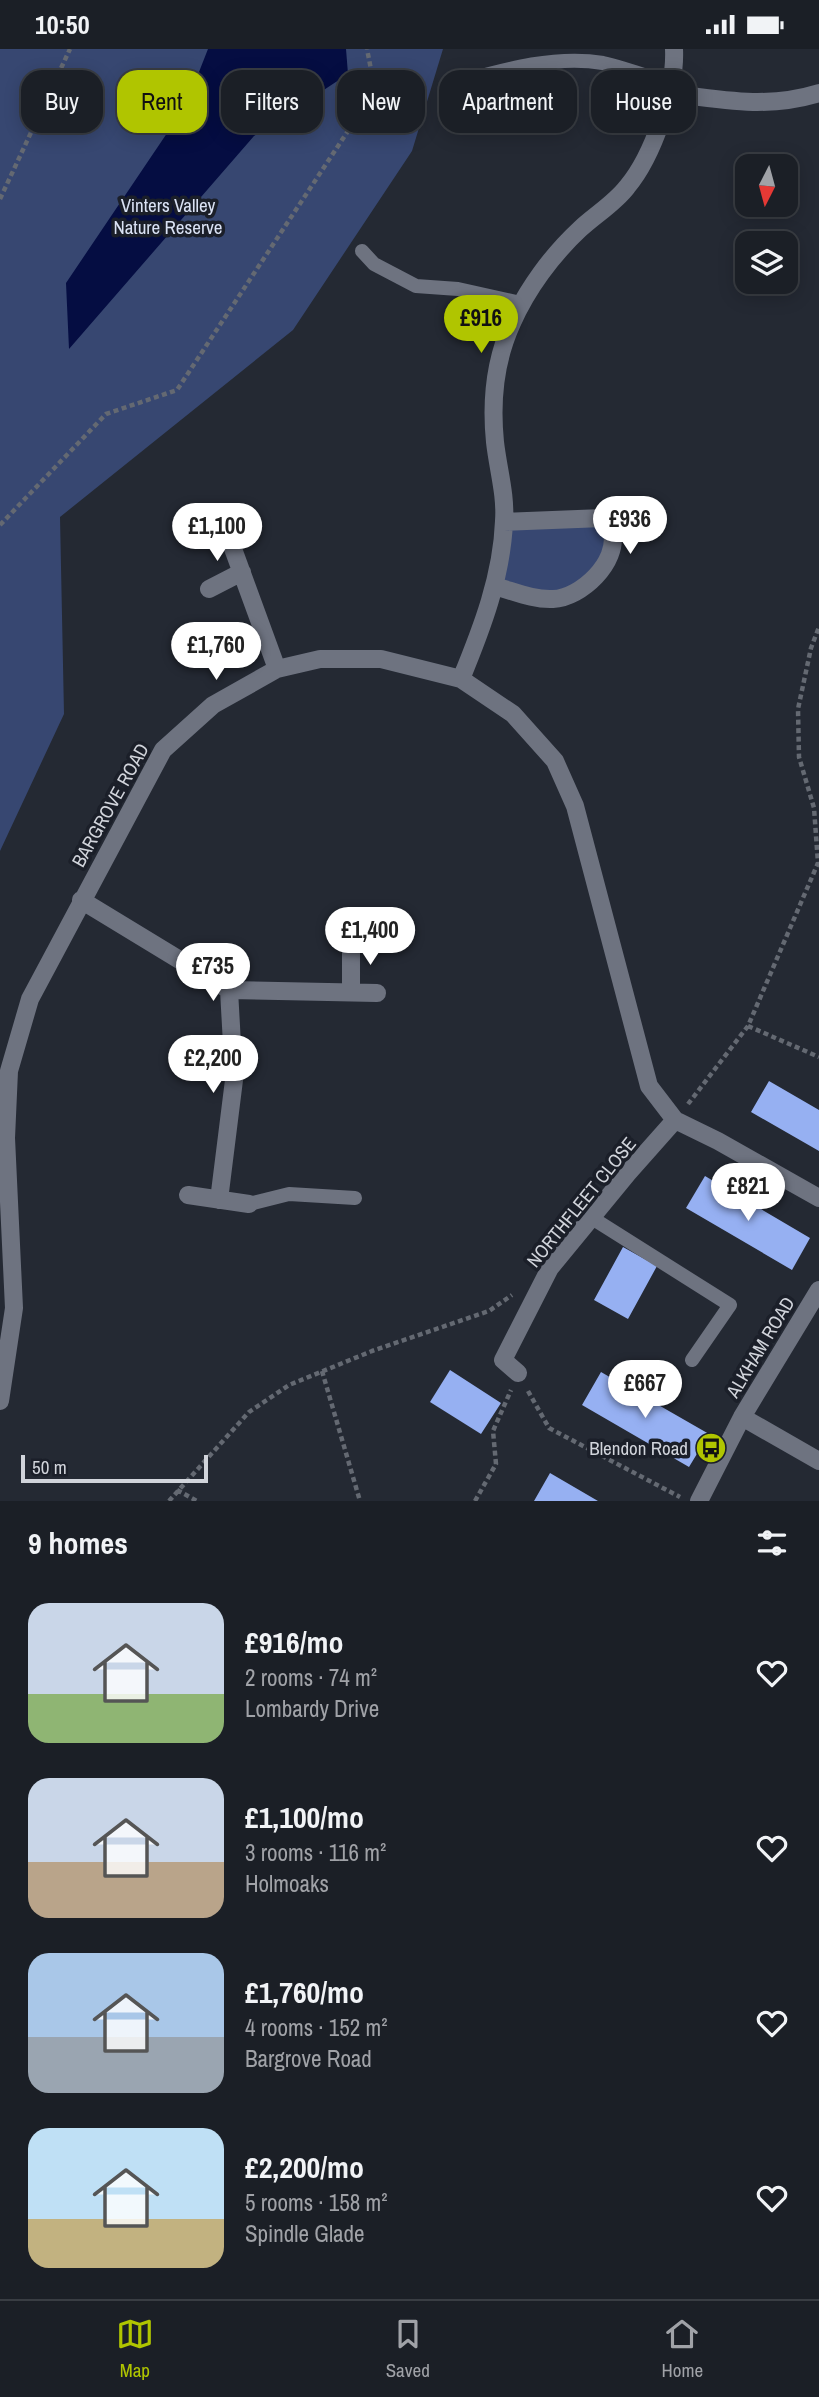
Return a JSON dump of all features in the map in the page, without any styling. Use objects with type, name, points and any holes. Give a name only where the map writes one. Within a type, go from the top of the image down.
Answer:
[{"type":"street","points":[[672,70],[674,49]]},
{"type":"street","points":[[696,93],[754,104],[794,100],[819,93]]},
{"type":"street","points":[[461,679],[483,626],[494,586],[504,522],[503,491],[495,441],[494,389],[503,344],[521,303],[546,268],[578,231],[628,187],[656,133]]},
{"type":"street","points":[[494,586],[552,599],[572,596],[596,575],[611,551],[612,531],[603,518],[504,522]]},
{"type":"street","points":[[232,546],[277,669]]},
{"type":"street","points":[[209,589],[242,572]]},
{"type":"street","name":"BARGROVE ROAD","points":[[0,1401],[14,1308],[5,1248],[9,1072],[30,999],[163,750],[214,705],[277,669],[320,659],[381,659],[461,679],[513,714],[555,761],[575,806],[649,1086],[676,1121]]},
{"type":"street","points":[[81,900],[229,991],[377,993]]},
{"type":"street","points":[[351,942],[352,992]]},
{"type":"street","points":[[219,1200],[234,1080],[229,991]]},
{"type":"street","points":[[676,1121],[718,1141],[819,1198]]},
{"type":"street","name":"NORTHFLEET CLOSE","points":[[518,1373],[503,1360],[550,1268],[676,1121]]},
{"type":"street","points":[[188,1195],[249,1204]]},
{"type":"street","name":"ALKHAM ROAD","points":[[699,1501],[742,1417],[819,1290]]},
{"type":"street","points":[[742,1417],[819,1461]]},
{"type":"lane","points":[[507,70],[556,62],[590,62],[625,70]]},
{"type":"lane","points":[[362,251],[374,264],[416,286],[458,289],[521,303]]},
{"type":"lane","points":[[249,1204],[289,1194],[355,1198]]},
{"type":"lane","points":[[592,1218],[730,1305],[692,1360]]},
{"type":"path","points":[[0,199],[70,49]]},
{"type":"path","points":[[0,525],[106,414],[177,390],[375,90],[367,49]]},
{"type":"path","points":[[676,1121],[748,1026],[819,863],[814,808],[799,757],[798,709],[811,648],[819,627]]},
{"type":"path","points":[[748,1026],[819,1057]]},
{"type":"path","points":[[169,1501],[249,1412],[289,1385],[489,1311],[520,1289]]},
{"type":"path","points":[[323,1371],[360,1501]]},
{"type":"path","points":[[475,1501],[496,1464],[493,1431],[518,1373]]},
{"type":"path","points":[[518,1373],[550,1428],[687,1501]]},
{"type":"path","points":[[177,1490],[197,1501]]},
{"type":"green space","name":"Vinters Valley Nature Reserve","points":[[0,49],[443,49],[425,108],[425,70],[337,70],[337,133],[417,133],[412,151],[293,330],[60,517],[64,714],[0,851]]},
{"type":"green space","points":[[603,518],[611,550],[572,596],[494,586],[504,522]]},
{"type":"shaded area","points":[[208,49],[346,49],[348,70],[337,70],[337,81],[323,90],[323,70],[221,70],[221,133],[259,133],[69,349],[66,283],[167,133],[207,133],[207,70],[200,70]]},
{"type":"building","points":[[769,1081],[819,1110],[819,1151],[751,1112]]},
{"type":"building","points":[[705,1176],[810,1238],[792,1270],[686,1208]]},
{"type":"building","points":[[623,1247],[657,1266],[628,1319],[594,1300]]},
{"type":"building","points":[[450,1370],[501,1403],[481,1434],[430,1402]]},
{"type":"building","points":[[601,1372],[709,1434],[689,1467],[582,1405]]},
{"type":"building","points":[[550,1473],[598,1501],[534,1501]]},
{"type":"place","name":"Blendon Road","points":[[711,1448]]}]
